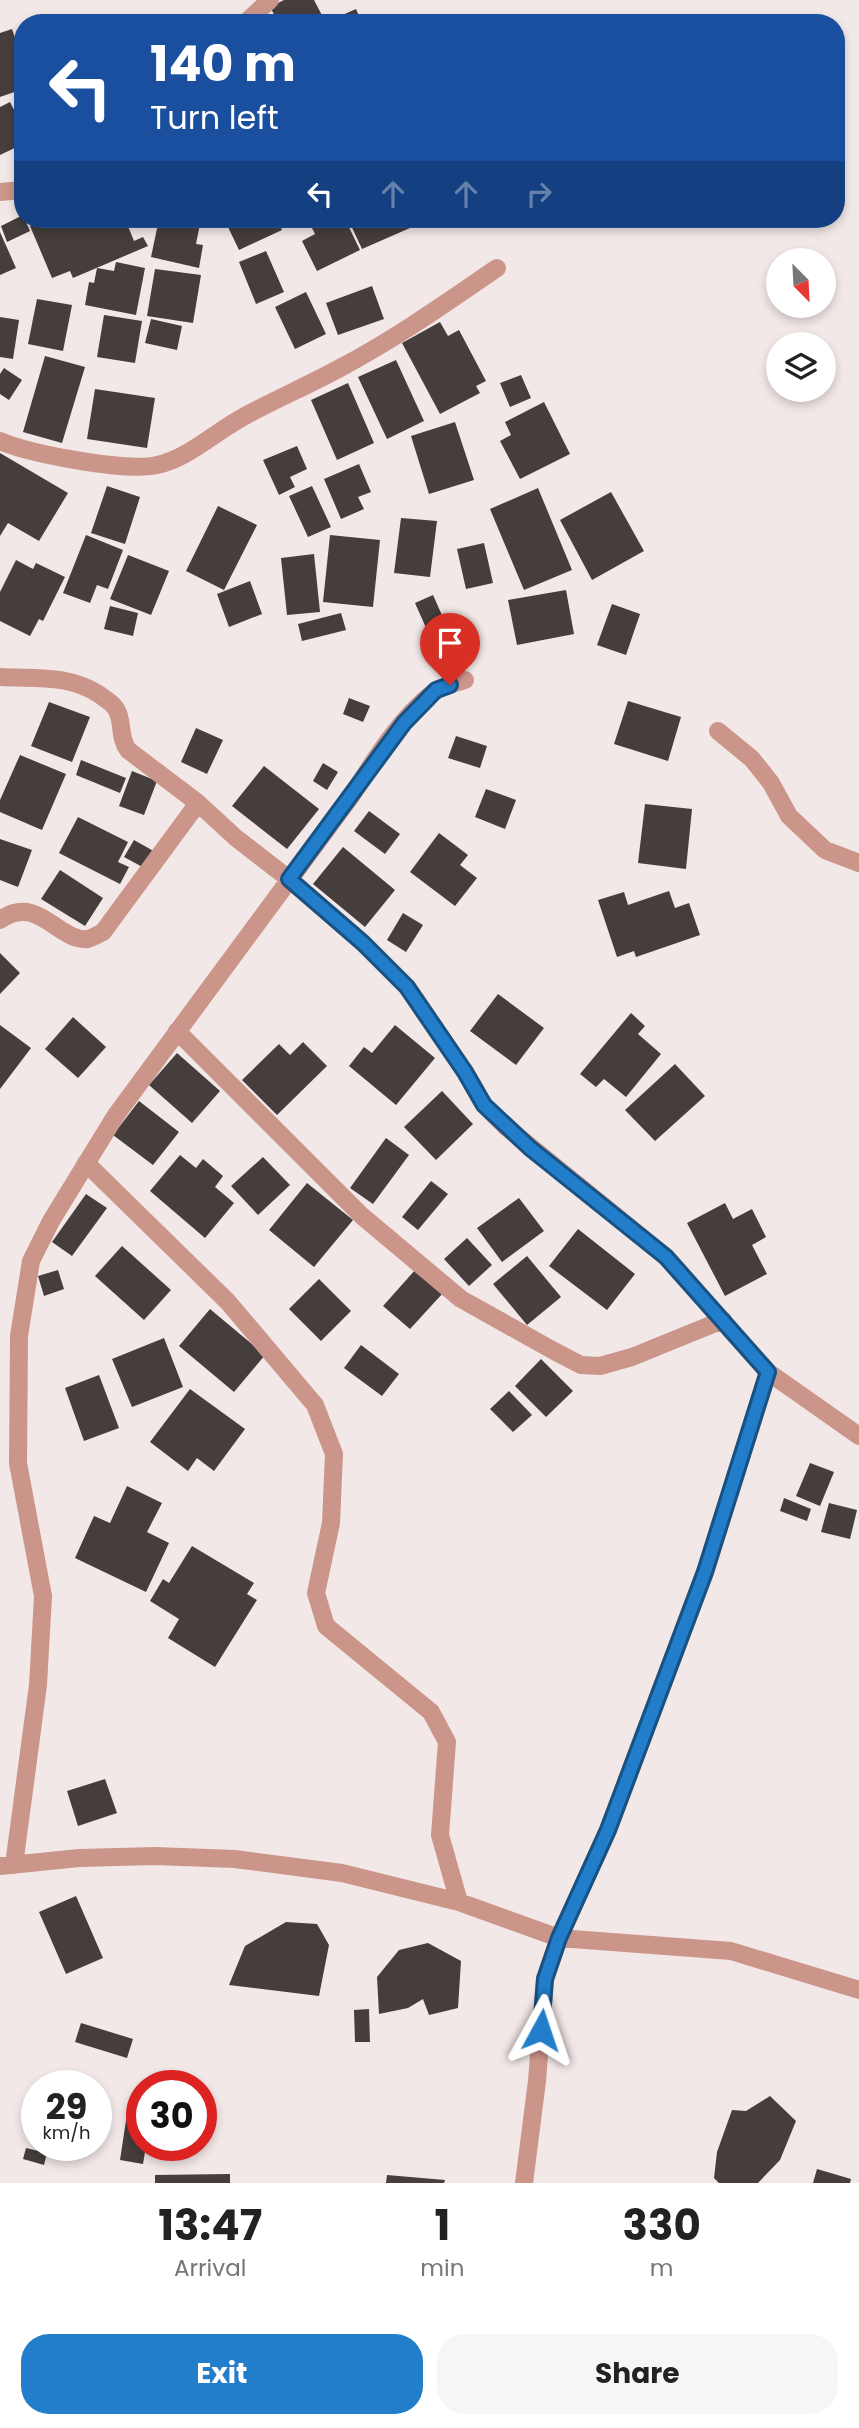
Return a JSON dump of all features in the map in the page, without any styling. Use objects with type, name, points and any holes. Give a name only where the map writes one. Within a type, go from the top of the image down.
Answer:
[{"type":"street","points":[[255,14],[270,0]]},
{"type":"street","points":[[0,441],[32,451],[77,459],[136,467],[158,465],[181,456],[243,416],[341,367],[413,324],[497,268]]},
{"type":"street","points":[[0,677],[64,679],[83,685],[109,701],[117,710],[122,742],[128,750],[198,803],[236,838],[289,879],[363,943],[407,987],[458,1061],[484,1105],[530,1148],[666,1257],[768,1372],[859,1436]]},
{"type":"street","points":[[465,680],[436,690],[404,723],[116,1115],[51,1222],[31,1261],[19,1336],[18,1462],[43,1597],[38,1685],[7,1865],[79,1858],[155,1856],[235,1859],[342,1873],[459,1902],[559,1938],[731,1951],[859,1990]]},
{"type":"street","points":[[718,731],[752,758],[771,783],[789,816],[825,850],[859,863]]},
{"type":"street","points":[[0,920],[18,912],[44,916],[66,934],[87,939],[103,932],[198,803]]},
{"type":"street","points":[[177,1031],[362,1216],[461,1299],[554,1351],[581,1365],[600,1366],[632,1357],[723,1320]]},
{"type":"street","points":[[86,1163],[228,1302],[315,1405],[334,1454],[331,1523],[316,1593],[326,1626],[431,1712],[440,1726],[447,1742],[440,1835],[459,1902]]},
{"type":"street","points":[[524,2183],[537,2081],[545,1979],[559,1938],[608,1830],[700,1584],[768,1372]]},
{"type":"building","points":[[284,0],[314,0],[321,14],[274,14],[270,7]]},
{"type":"building","points":[[356,9],[358,14],[345,14]]},
{"type":"building","points":[[12,29],[14,35],[14,92],[0,97],[0,33]]},
{"type":"building","points":[[10,102],[14,110],[14,148],[0,155],[0,107]]},
{"type":"building","points":[[14,220],[14,228],[29,228],[30,231],[7,242],[1,226]]},
{"type":"building","points":[[31,228],[129,228],[134,241],[143,237],[148,246],[73,278],[70,271],[52,278]]},
{"type":"building","points":[[157,228],[199,228],[196,244],[203,245],[199,268],[151,257]]},
{"type":"building","points":[[228,228],[281,228],[282,230],[239,250]]},
{"type":"building","points":[[312,228],[349,228],[360,250],[317,271],[302,241],[315,234]]},
{"type":"building","points":[[352,228],[410,228],[362,249]]},
{"type":"building","points":[[0,232],[16,268],[0,275]]},
{"type":"building","points":[[266,251],[284,292],[256,304],[239,262]]},
{"type":"building","points":[[116,262],[145,268],[136,315],[85,305],[89,282],[94,283],[97,268],[114,271]]},
{"type":"building","points":[[155,269],[201,275],[193,323],[147,316]]},
{"type":"building","points":[[372,286],[384,319],[338,335],[326,303]]},
{"type":"building","points":[[306,292],[326,334],[295,349],[275,307]]},
{"type":"building","points":[[37,299],[72,305],[63,351],[28,344]]},
{"type":"building","points":[[104,315],[142,321],[135,363],[97,357]]},
{"type":"building","points":[[0,317],[19,320],[13,359],[0,357]]},
{"type":"building","points":[[151,319],[182,326],[177,350],[145,343]]},
{"type":"building","points":[[440,322],[448,336],[459,330],[486,381],[476,386],[480,393],[440,414],[402,343]]},
{"type":"building","points":[[45,356],[85,367],[62,443],[23,432]]},
{"type":"building","points":[[396,360],[424,421],[387,439],[358,377]]},
{"type":"building","points":[[4,368],[22,380],[9,400],[0,394],[0,374]]},
{"type":"building","points":[[521,375],[531,398],[510,407],[500,383]]},
{"type":"building","points":[[348,383],[374,443],[337,460],[311,400]]},
{"type":"building","points":[[95,389],[155,398],[147,448],[87,439]]},
{"type":"building","points":[[544,402],[570,454],[520,479],[500,441],[511,435],[505,422]]},
{"type":"building","points":[[455,422],[474,480],[429,494],[411,436]]},
{"type":"building","points":[[297,446],[307,469],[290,477],[295,487],[279,495],[263,460]]},
{"type":"building","points":[[0,453],[68,493],[39,541],[8,523],[0,536]]},
{"type":"building","points":[[359,464],[371,492],[358,497],[364,509],[341,519],[324,479]]},
{"type":"building","points":[[107,486],[140,497],[125,544],[91,533]]},
{"type":"building","points":[[312,486],[331,527],[308,537],[289,496]]},
{"type":"building","points":[[538,488],[572,570],[524,590],[490,509]]},
{"type":"building","points":[[611,492],[644,551],[592,580],[560,520]]},
{"type":"building","points":[[218,506],[257,525],[224,590],[186,571]]},
{"type":"building","points":[[401,518],[437,521],[430,577],[394,573]]},
{"type":"building","points":[[86,535],[123,550],[108,589],[97,585],[90,603],[63,593]]},
{"type":"building","points":[[330,535],[380,540],[373,607],[323,602]]},
{"type":"building","points":[[484,543],[493,583],[466,589],[457,549]]},
{"type":"building","points":[[314,554],[320,612],[287,615],[281,558]]},
{"type":"building","points":[[128,555],[169,571],[151,615],[110,599]]},
{"type":"building","points":[[16,560],[33,569],[36,563],[65,577],[43,621],[39,619],[30,636],[0,621],[0,592]]},
{"type":"building","points":[[250,581],[262,614],[229,627],[217,594]]},
{"type":"building","points":[[566,590],[574,634],[517,645],[508,600]]},
{"type":"building","points":[[433,595],[449,631],[431,639],[415,603]]},
{"type":"building","points":[[612,604],[640,614],[626,655],[597,645]]},
{"type":"building","points":[[110,606],[138,613],[133,636],[104,629]]},
{"type":"building","points":[[341,613],[346,630],[302,641],[298,624]]},
{"type":"building","points":[[349,698],[370,706],[363,722],[343,714]]},
{"type":"building","points":[[628,701],[681,717],[668,761],[614,744]]},
{"type":"building","points":[[49,702],[90,717],[72,762],[31,746]]},
{"type":"building","points":[[196,728],[223,740],[207,774],[181,762]]},
{"type":"building","points":[[456,736],[487,746],[480,768],[448,758]]},
{"type":"building","points":[[20,755],[66,774],[42,830],[0,812],[0,800]]},
{"type":"building","points":[[81,760],[126,778],[120,793],[76,775]]},
{"type":"building","points":[[323,763],[338,772],[327,790],[313,781]]},
{"type":"building","points":[[264,766],[319,809],[287,849],[232,806]]},
{"type":"building","points":[[132,771],[157,781],[144,815],[119,806]]},
{"type":"building","points":[[486,789],[516,800],[505,829],[475,817]]},
{"type":"building","points":[[645,804],[692,809],[686,869],[638,863]]},
{"type":"building","points":[[369,811],[400,834],[385,854],[354,831]]},
{"type":"building","points":[[78,817],[128,842],[118,862],[129,867],[120,884],[59,853]]},
{"type":"building","points":[[439,833],[468,855],[460,865],[477,878],[455,906],[410,872]]},
{"type":"building","points":[[0,839],[32,850],[18,887],[0,880]]},
{"type":"building","points":[[134,840],[157,853],[148,870],[124,857]]},
{"type":"building","points":[[343,847],[395,890],[365,927],[313,884]]},
{"type":"building","points":[[60,870],[103,898],[85,926],[41,899]]},
{"type":"building","points":[[669,891],[675,908],[689,903],[700,935],[636,957],[634,951],[617,957],[598,900],[624,892],[628,905]]},
{"type":"building","points":[[403,913],[423,925],[406,952],[387,940]]},
{"type":"building","points":[[0,953],[20,973],[0,994]]},
{"type":"building","points":[[498,994],[544,1028],[516,1065],[470,1031]]},
{"type":"building","points":[[631,1013],[645,1026],[638,1034],[661,1054],[626,1097],[604,1079],[596,1087],[580,1074]]},
{"type":"building","points":[[73,1017],[106,1047],[78,1078],[45,1049]]},
{"type":"building","points":[[0,1025],[31,1048],[0,1089]]},
{"type":"building","points":[[395,1025],[435,1058],[396,1105],[349,1066],[364,1047],[372,1053]]},
{"type":"building","points":[[303,1042],[327,1066],[277,1115],[242,1080],[279,1044],[290,1055]]},
{"type":"building","points":[[177,1053],[220,1091],[192,1123],[149,1085]]},
{"type":"building","points":[[675,1064],[705,1096],[655,1141],[625,1110]]},
{"type":"building","points":[[442,1091],[473,1124],[436,1160],[404,1127]]},
{"type":"building","points":[[139,1101],[179,1132],[153,1165],[113,1135]]},
{"type":"building","points":[[386,1138],[409,1155],[373,1204],[350,1188]]},
{"type":"building","points":[[180,1155],[196,1168],[203,1159],[223,1176],[215,1187],[234,1203],[205,1238],[150,1191]]},
{"type":"building","points":[[263,1157],[290,1185],[258,1215],[231,1186]]},
{"type":"building","points":[[431,1181],[448,1194],[418,1230],[402,1217]]},
{"type":"building","points":[[307,1183],[353,1220],[314,1267],[269,1230]]},
{"type":"building","points":[[86,1194],[107,1208],[72,1256],[52,1242]]},
{"type":"building","points":[[519,1198],[544,1231],[502,1262],[477,1228]]},
{"type":"building","points":[[725,1203],[733,1219],[752,1209],[766,1237],[752,1245],[767,1274],[725,1296],[687,1223]]},
{"type":"building","points":[[578,1229],[635,1274],[607,1310],[549,1266]]},
{"type":"building","points":[[467,1238],[492,1265],[469,1286],[444,1259]]},
{"type":"building","points":[[122,1246],[171,1290],[144,1320],[95,1276]]},
{"type":"building","points":[[527,1256],[561,1297],[527,1325],[493,1284]]},
{"type":"building","points":[[416,1269],[443,1293],[410,1329],[383,1306]]},
{"type":"building","points":[[58,1270],[64,1289],[44,1296],[38,1276]]},
{"type":"building","points":[[319,1279],[351,1311],[321,1341],[289,1309]]},
{"type":"building","points":[[210,1309],[265,1355],[234,1392],[179,1346]]},
{"type":"building","points":[[164,1338],[183,1387],[132,1407],[112,1359]]},
{"type":"building","points":[[361,1345],[399,1374],[382,1396],[344,1368]]},
{"type":"building","points":[[541,1359],[573,1391],[546,1417],[515,1386]]},
{"type":"building","points":[[99,1375],[119,1428],[84,1441],[65,1388]]},
{"type":"building","points":[[190,1389],[245,1429],[214,1471],[197,1458],[188,1471],[150,1442]]},
{"type":"building","points":[[509,1391],[532,1415],[513,1432],[490,1409]]},
{"type":"building","points":[[810,1463],[834,1472],[820,1506],[796,1496]]},
{"type":"building","points":[[127,1486],[162,1503],[147,1532],[169,1543],[146,1592],[75,1558],[94,1516],[110,1523]]},
{"type":"building","points":[[784,1498],[811,1509],[807,1521],[780,1511]]},
{"type":"building","points":[[829,1503],[857,1510],[850,1539],[821,1532]]},
{"type":"building","points":[[192,1546],[254,1583],[247,1594],[257,1600],[215,1667],[168,1638],[179,1619],[150,1601],[163,1579],[169,1583]]},
{"type":"building","points":[[105,1779],[117,1813],[78,1826],[67,1791]]},
{"type":"building","points":[[76,1896],[103,1958],[66,1974],[39,1912]]},
{"type":"building","points":[[286,1922],[317,1924],[329,1945],[319,1996],[229,1985],[245,1946]]},
{"type":"building","points":[[428,1943],[461,1961],[458,2008],[429,2015],[423,1999],[408,2008],[379,2014],[377,1977],[399,1950]]},
{"type":"building","points":[[369,2009],[370,2042],[355,2042],[354,2010]]},
{"type":"building","points":[[81,2023],[133,2039],[127,2058],[75,2042]]},
{"type":"building","points":[[770,2096],[796,2121],[780,2160],[758,2183],[719,2183],[714,2178],[717,2152],[732,2110],[746,2111]]},
{"type":"building","points":[[126,2121],[126,2161],[144,2161],[143,2164],[120,2160]]},
{"type":"building","points":[[817,2169],[851,2179],[850,2183],[813,2183]]},
{"type":"building","points":[[230,2174],[230,2183],[155,2183],[155,2175]]},
{"type":"building","points":[[387,2175],[445,2180],[444,2183],[386,2183]]},
{"type":"route","points":[[450,685],[436,690],[404,723],[289,879],[363,943],[407,987],[437,1029],[484,1105],[530,1148],[666,1257],[768,1372],[705,1572],[608,1830],[559,1938],[545,1979],[541,2030]]}]
